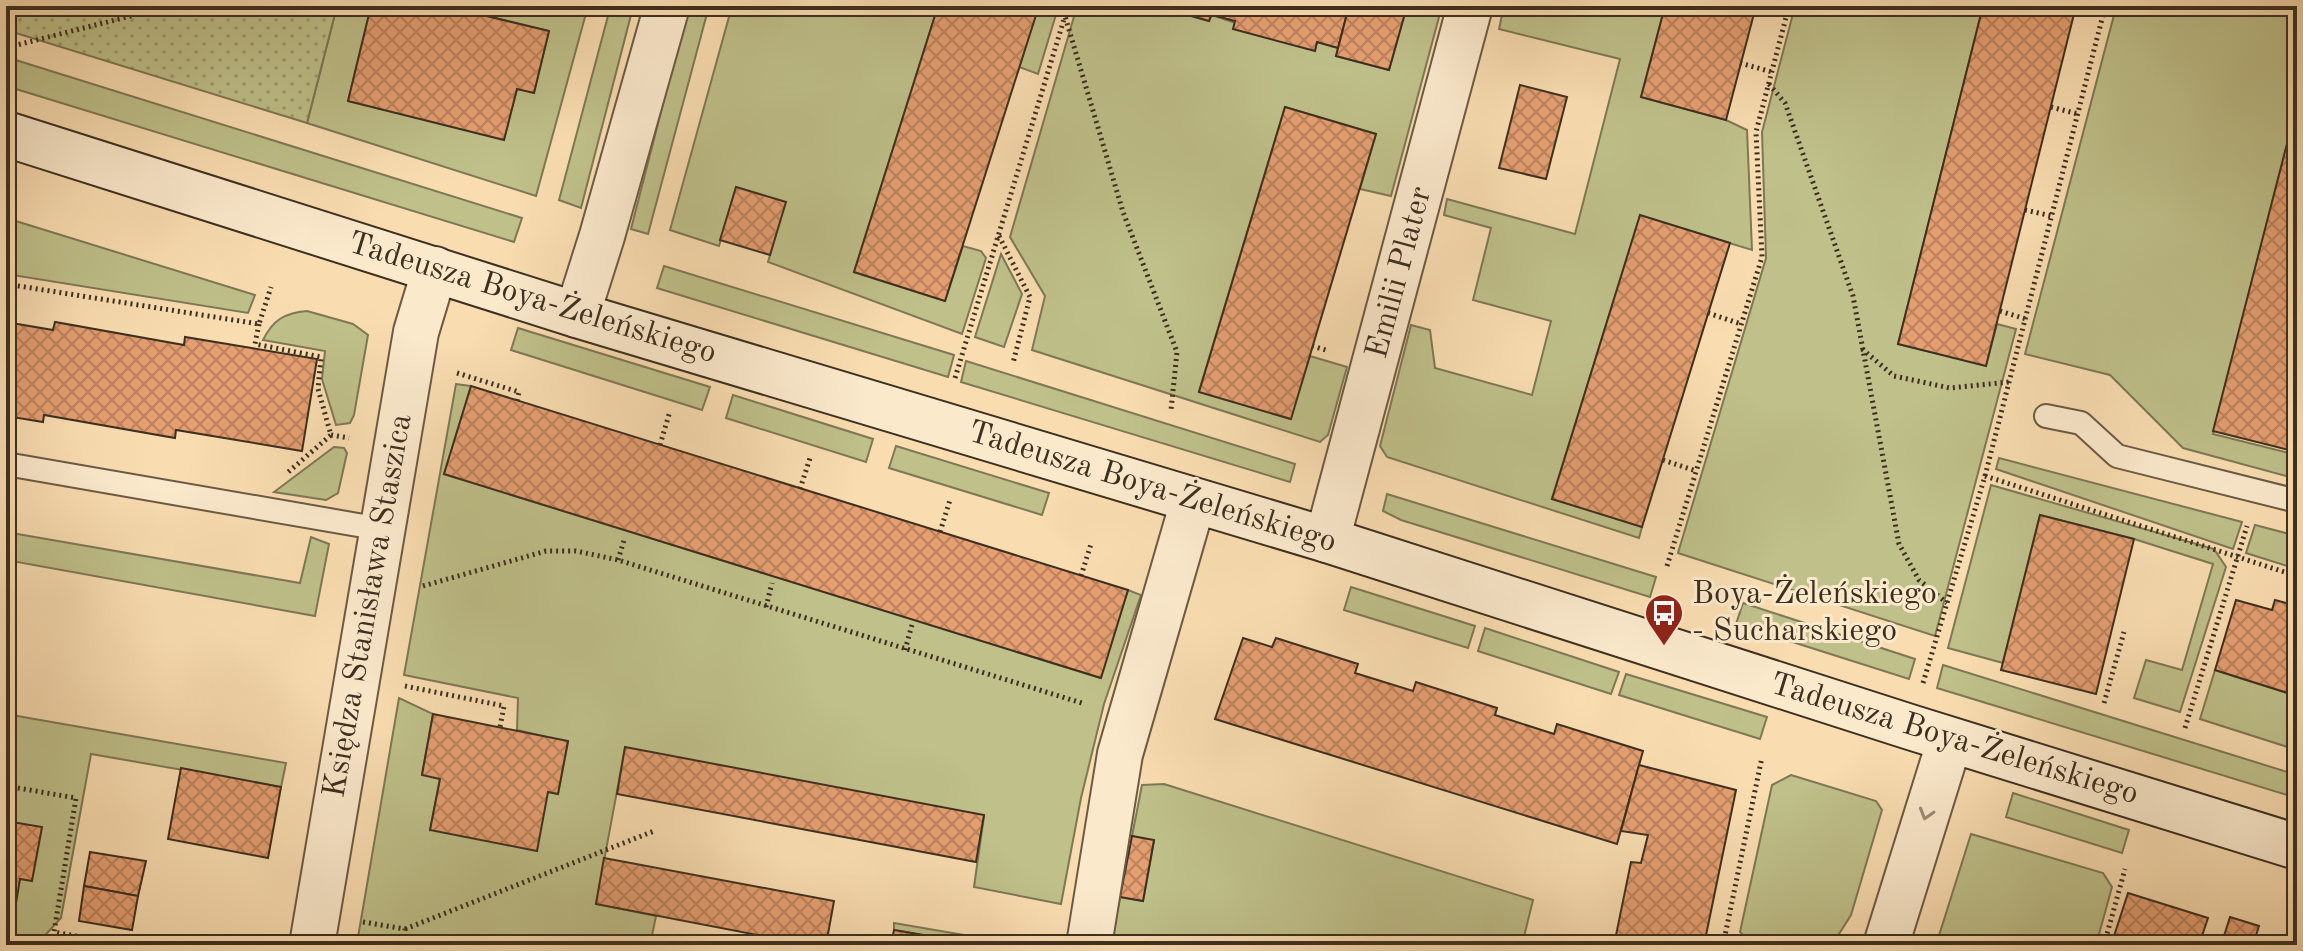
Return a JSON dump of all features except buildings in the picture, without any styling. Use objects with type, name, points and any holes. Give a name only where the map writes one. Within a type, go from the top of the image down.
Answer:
[{"type":"street","points":[[577,315],[667,6]]},
{"type":"street","name":"Emilii Plater","points":[[1327,540],[1470,6]]},
{"type":"street","name":"Tadeusza Boya-Żeleńskiego","points":[[6,134],[577,315],[1327,540],[1930,734],[2297,847]]},
{"type":"street","name":"Księdza Stanisława Staszica","points":[[312,945],[416,332],[435,269]]},
{"type":"street","points":[[1089,945],[1120,754],[1193,502]]},
{"type":"street","points":[[1886,945],[1930,734]]},
{"type":"lane","points":[[2046,416],[2081,423],[2117,456],[2297,501]]},
{"type":"lane","points":[[6,464],[381,529]]},
{"type":"path","points":[[13,46],[170,6]]},
{"type":"path","points":[[1062,6],[1123,212],[1177,352],[1171,410]]},
{"type":"path","points":[[1667,566],[1762,257],[1756,132],[1789,6]]},
{"type":"path","points":[[1930,734],[1947,603],[1985,476],[2106,8],[2090,6]]},
{"type":"path","points":[[940,425],[1065,16]]},
{"type":"path","points":[[1740,63],[1772,72]]},
{"type":"path","points":[[1769,83],[1785,103],[1853,296],[1899,544],[1919,580],[1947,603]]},
{"type":"path","points":[[2051,107],[2078,114]]},
{"type":"path","points":[[2025,210],[2052,216]]},
{"type":"path","points":[[998,235],[1030,297],[1013,363]]},
{"type":"path","points":[[6,284],[259,324]]},
{"type":"path","points":[[271,287],[255,344],[321,357],[318,389],[331,435]]},
{"type":"path","points":[[2000,311],[2026,319]]},
{"type":"path","points":[[1708,313],[1741,324]]},
{"type":"path","points":[[1861,348],[1894,376],[1950,388],[2009,382]]},
{"type":"path","points":[[475,379],[519,392],[517,401]]},
{"type":"path","points":[[660,445],[670,411]]},
{"type":"path","points":[[331,435],[355,439]]},
{"type":"path","points":[[285,475],[331,435]]},
{"type":"path","points":[[800,489],[811,455]]},
{"type":"path","points":[[1663,460],[1696,471]]},
{"type":"path","points":[[1985,476],[2297,576]]},
{"type":"path","points":[[940,532],[950,500]]},
{"type":"path","points":[[618,560],[625,537]]},
{"type":"path","points":[[1081,576],[1091,544]]},
{"type":"path","points":[[410,589],[546,551],[576,551],[618,560],[1130,717]]},
{"type":"path","points":[[2185,728],[2238,556]]},
{"type":"path","points":[[766,607],[772,583]]},
{"type":"path","points":[[905,650],[912,625]]},
{"type":"path","points":[[2104,703],[2124,632]]},
{"type":"path","points":[[357,677],[504,706],[500,727]]},
{"type":"path","points":[[1721,945],[1762,757]]},
{"type":"path","points":[[6,786],[76,798],[54,932],[125,945]]},
{"type":"path","points":[[405,929],[654,831]]},
{"type":"path","points":[[2104,945],[2125,869]]},
{"type":"path","points":[[69,945],[77,936]]},
{"type":"green space","points":[[6,6],[337,6],[307,123],[6,30]]},
{"type":"green space","points":[[337,6],[371,6],[348,101],[504,139],[517,89],[534,92],[549,31],[474,13],[476,6],[588,6],[536,196],[307,123]]},
{"type":"green space","points":[[688,6],[709,6],[648,234],[631,229]]},
{"type":"green space","points":[[732,6],[938,6],[854,272],[945,301],[963,246],[981,251],[986,258],[962,334],[768,262],[785,203],[736,187],[719,246],[670,230]]},
{"type":"green space","points":[[1009,6],[1156,6],[1209,21],[1212,15],[1315,50],[1317,42],[1338,48],[1336,56],[1389,70],[1407,6],[1442,6],[1391,196],[1360,189],[1376,134],[1285,107],[1199,391],[1290,419],[1310,356],[1347,367],[1328,435],[1320,442],[1032,350],[1045,296],[1010,237],[1075,13],[1058,8],[1038,74],[1019,67],[1036,15]]},
{"type":"green space","points":[[1504,6],[1665,6],[1641,97],[1726,120],[1747,130],[1752,250],[1640,216],[1552,498],[1642,527],[1639,538],[1387,457],[1380,446],[1411,325],[1430,330],[1435,368],[1532,395],[1551,321],[1473,300],[1491,228],[1444,215],[1447,199],[1575,234],[1620,59],[1499,29]]},
{"type":"green space","points":[[1795,6],[1983,6],[1898,344],[1986,365],[1997,324],[2016,329],[1935,636],[1678,553],[1766,258],[1762,132]]},
{"type":"green space","points":[[2120,6],[2297,6],[2297,105],[2213,434],[2297,455],[2297,479],[2183,448],[2110,375],[2025,354],[2114,15]]},
{"type":"green space","points":[[616,9],[632,11],[581,208],[559,200],[609,12]]},
{"type":"green space","points":[[6,57],[522,218],[514,242],[6,86]]},
{"type":"green space","points":[[6,218],[255,295],[248,313],[6,274]]},
{"type":"green space","points":[[1001,254],[1022,294],[1004,347],[975,337]]},
{"type":"green space","points":[[664,266],[954,355],[948,377],[657,288]]},
{"type":"green space","points":[[307,311],[353,324],[368,335],[350,423],[336,425],[322,379],[325,351],[263,340],[280,319]]},
{"type":"green space","points":[[518,328],[710,387],[702,410],[511,350]]},
{"type":"green space","points":[[966,361],[1295,464],[1290,482],[961,382]]},
{"type":"green space","points":[[456,384],[471,386],[444,474],[1100,678],[1128,590],[1141,595],[1104,704],[1081,798],[1061,904],[974,887],[984,816],[625,748],[596,904],[656,916],[650,945],[357,943],[399,698],[433,714],[422,774],[440,779],[430,830],[548,792],[558,794],[568,742],[517,730],[518,698],[404,675]]},
{"type":"green space","points":[[733,395],[873,439],[866,462],[726,418]]},
{"type":"green space","points":[[896,446],[1049,493],[1042,515],[889,468]]},
{"type":"green space","points":[[334,447],[344,448],[347,453],[338,493],[326,500],[274,492]]},
{"type":"green space","points":[[1999,458],[2242,522],[2233,549],[1996,469]]},
{"type":"green space","points":[[1991,485],[2214,549],[2226,567],[2180,712],[2134,698],[2146,660],[2182,670],[2213,564],[2134,539],[2040,515],[2003,663],[1948,648]]},
{"type":"green space","points":[[1387,494],[1656,577],[1650,597],[1401,520],[1383,511]]},
{"type":"green space","points":[[2255,525],[2297,536],[2297,569],[2246,553]]},
{"type":"green space","points":[[6,532],[300,583],[311,537],[329,544],[315,616],[6,560]]},
{"type":"green space","points":[[1351,587],[1475,626],[1468,648],[1344,610]]},
{"type":"green space","points":[[1743,603],[1915,659],[1909,679],[1736,624]]},
{"type":"green space","points":[[1485,628],[1619,672],[1611,694],[1478,651]]},
{"type":"green space","points":[[1943,665],[2297,775],[2297,798],[1937,688]]},
{"type":"green space","points":[[2215,670],[2297,696],[2297,750],[2200,719]]},
{"type":"green space","points":[[1626,674],[1767,717],[1760,739],[1619,695]]},
{"type":"green space","points":[[6,714],[286,763],[281,787],[91,754],[61,918],[36,945],[6,945]]},
{"type":"green space","points":[[1791,775],[1876,801],[1882,810],[1851,915],[1832,945],[1754,945],[1740,932],[1772,785]]},
{"type":"green space","points":[[1164,784],[1533,900],[1522,945],[1111,945],[1120,897],[1143,901],[1154,841],[1132,836],[1142,785]]},
{"type":"green space","points":[[2013,793],[2129,830],[2122,853],[2006,817]]},
{"type":"green space","points":[[1971,834],[2103,873],[2112,887],[2096,945],[1936,945]]},
{"type":"green space","points":[[894,923],[1023,945],[934,945],[935,937],[894,930]]},
{"type":"place","name":"Boya-Żeleńskiego - Sucharskiego","points":[[1664,647]]}]
